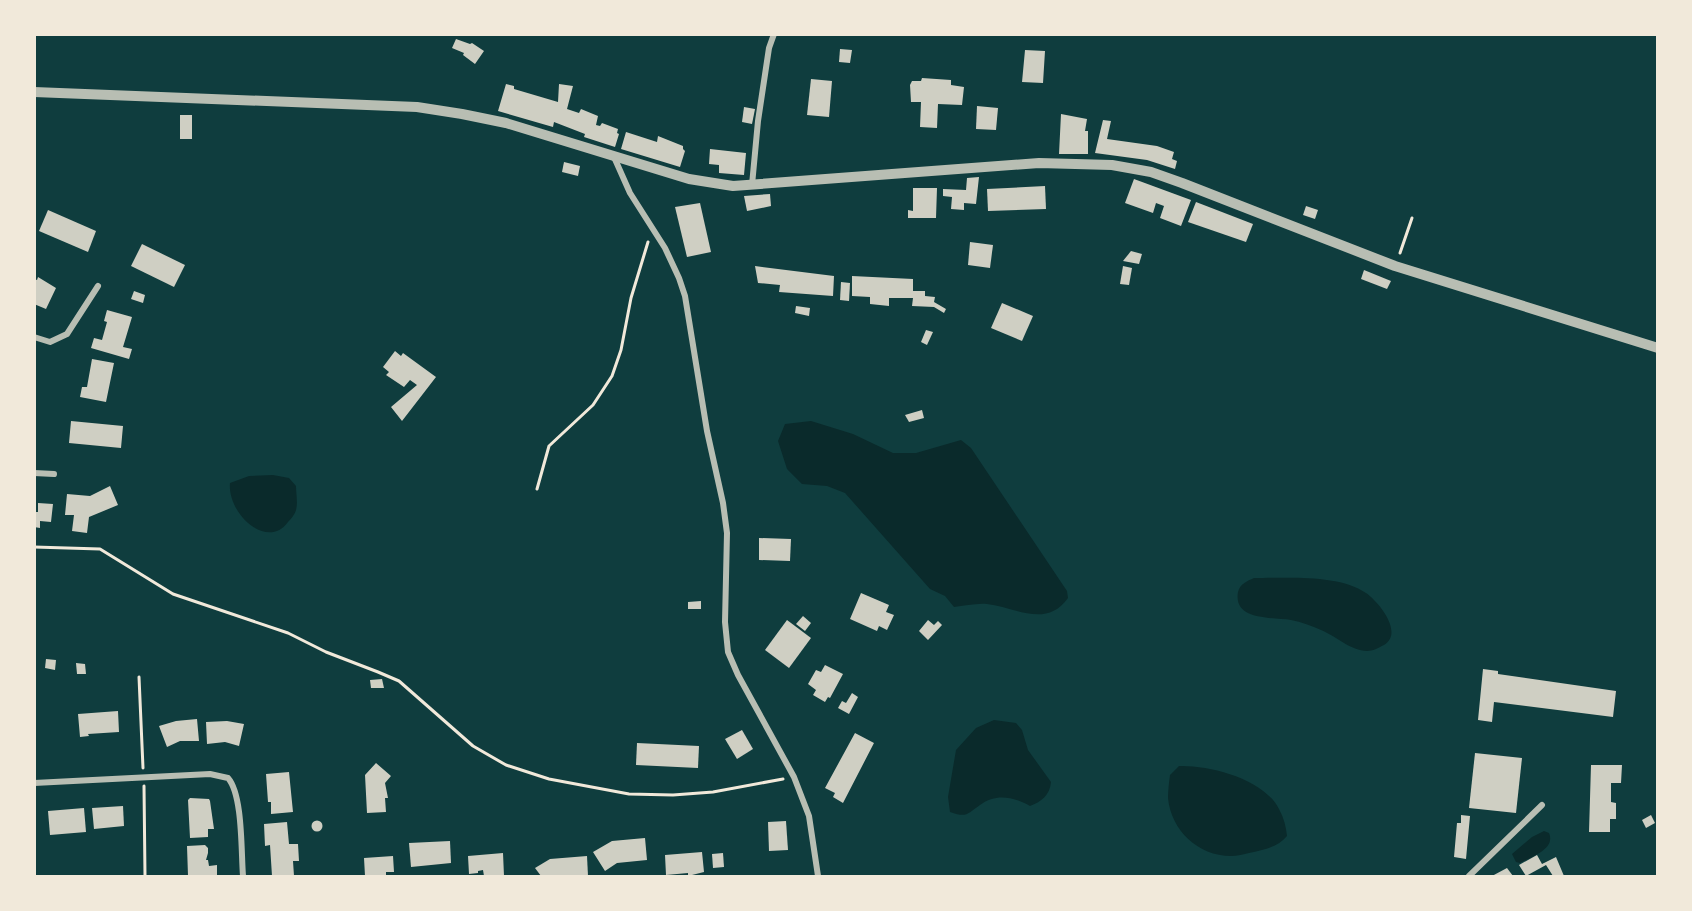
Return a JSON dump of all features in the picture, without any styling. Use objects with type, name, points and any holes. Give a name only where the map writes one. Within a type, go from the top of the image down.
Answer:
[{"type":"street","points":[[752,185],[758,121],[769,48],[774,34]]},
{"type":"street","points":[[34,92],[417,108],[462,114],[506,123],[689,179],[733,186],[1039,163],[1112,165],[1150,172],[1182,183],[1395,266],[1658,348]]},
{"type":"street","points":[[614,157],[630,193],[665,248],[685,296],[707,431],[723,503],[727,533],[725,622],[728,652],[738,675],[794,777],[809,816],[818,876]]},
{"type":"street","points":[[34,337],[50,342],[67,334],[99,286]]},
{"type":"street","points":[[34,473],[54,474]]},
{"type":"street","points":[[34,783],[210,774],[228,778],[236,790],[243,876]]},
{"type":"street","points":[[1469,876],[1542,805]]},
{"type":"path","points":[[1395,266],[1412,218]]},
{"type":"path","points":[[537,489],[549,446],[593,405],[612,376],[621,350],[631,298],[652,229]]},
{"type":"path","points":[[34,547],[100,549],[173,594],[288,633],[326,652],[399,681],[473,747],[506,765],[549,779],[629,794],[673,795],[713,792],[794,777]]},
{"type":"water","points":[[811,421],[853,434],[893,453],[916,453],[961,440],[971,448],[1067,591],[1068,598],[1059,607],[1040,614],[1030,614],[987,604],[954,607],[945,596],[930,589],[845,493],[827,486],[802,484],[787,469],[778,441],[785,424]]},
{"type":"water","points":[[273,475],[289,478],[296,486],[297,504],[295,513],[288,522],[279,530],[270,532],[250,525],[241,516],[231,494],[230,483],[249,476]]},
{"type":"water","points":[[1254,578],[1312,578],[1355,587],[1371,597],[1383,610],[1391,626],[1390,640],[1375,649],[1361,650],[1306,624],[1248,613],[1238,601],[1238,592],[1242,585]]},
{"type":"water","points":[[994,720],[1016,723],[1022,730],[1028,750],[1051,782],[1049,791],[1041,800],[1030,806],[1018,800],[999,798],[986,801],[966,814],[950,812],[948,797],[956,750],[976,728]]},
{"type":"water","points":[[1179,766],[1220,771],[1261,789],[1272,798],[1279,809],[1287,836],[1270,848],[1236,856],[1219,855],[1197,846],[1188,839],[1174,821],[1170,810],[1168,798],[1170,775]]},
{"type":"water","points":[[1544,831],[1549,833],[1550,839],[1546,848],[1520,863],[1516,862],[1512,854],[1532,837]]},
{"type":"building","points":[[456,39],[472,43],[484,51],[475,64],[463,55],[464,53],[452,48]]},
{"type":"building","points":[[840,49],[852,50],[850,63],[839,62]]},
{"type":"building","points":[[1025,50],[1045,51],[1043,83],[1022,82]]},
{"type":"building","points":[[922,78],[951,80],[951,85],[964,87],[962,105],[938,104],[937,128],[920,127],[921,102],[911,102],[910,85],[912,81],[921,81]]},
{"type":"building","points":[[811,79],[832,81],[829,117],[807,115]]},
{"type":"building","points":[[506,84],[514,86],[514,89],[558,102],[559,84],[573,86],[567,109],[579,113],[581,109],[598,116],[596,125],[600,126],[602,123],[618,129],[619,134],[615,147],[584,137],[585,134],[554,122],[553,127],[498,111]]},
{"type":"building","points":[[977,106],[998,108],[996,130],[976,129]]},
{"type":"building","points":[[744,107],[755,109],[752,124],[742,122]]},
{"type":"building","points":[[1061,114],[1087,119],[1085,131],[1088,131],[1088,154],[1059,154]]},
{"type":"building","points":[[180,115],[192,115],[192,139],[180,139]]},
{"type":"building","points":[[1103,120],[1111,121],[1107,139],[1157,146],[1174,152],[1172,159],[1177,161],[1175,169],[1147,160],[1095,153]]},
{"type":"building","points":[[626,132],[657,142],[658,136],[683,146],[685,151],[680,167],[621,149]]},
{"type":"building","points":[[710,149],[746,153],[744,175],[719,173],[719,165],[709,164]]},
{"type":"building","points":[[564,162],[580,166],[578,176],[562,172]]},
{"type":"building","points":[[979,177],[976,204],[964,203],[964,210],[951,209],[952,197],[943,196],[943,189],[966,190],[967,178]]},
{"type":"building","points":[[1134,179],[1191,200],[1181,226],[1160,218],[1164,206],[1156,203],[1153,213],[1125,203]]},
{"type":"building","points":[[1045,186],[1046,209],[988,211],[987,189]]},
{"type":"building","points":[[913,188],[937,188],[936,218],[908,218],[908,210],[913,211]]},
{"type":"building","points":[[770,194],[771,206],[747,211],[744,196]]},
{"type":"building","points":[[1196,202],[1253,224],[1246,242],[1188,222]]},
{"type":"building","points":[[700,203],[711,252],[687,257],[675,207]]},
{"type":"building","points":[[1306,206],[1318,210],[1315,219],[1303,215]]},
{"type":"building","points":[[48,210],[96,231],[88,252],[39,231]]},
{"type":"building","points":[[970,242],[993,245],[990,268],[968,265]]},
{"type":"building","points":[[142,244],[185,265],[174,287],[131,266]]},
{"type":"building","points":[[1131,251],[1142,254],[1139,264],[1123,261]]},
{"type":"building","points":[[755,266],[834,276],[833,296],[779,292],[780,285],[758,283]]},
{"type":"building","points":[[1123,266],[1132,268],[1129,285],[1120,284]]},
{"type":"building","points":[[1364,270],[1391,281],[1387,289],[1361,279]]},
{"type":"building","points":[[852,276],[913,279],[913,291],[925,291],[925,296],[935,297],[934,302],[946,309],[944,313],[934,307],[912,306],[913,298],[889,298],[889,306],[870,304],[870,297],[852,296]]},
{"type":"building","points":[[38,277],[56,288],[46,309],[34,304],[34,279],[37,280]]},
{"type":"building","points":[[841,282],[850,283],[849,301],[840,300]]},
{"type":"building","points":[[134,291],[145,295],[143,303],[131,299]]},
{"type":"building","points":[[1002,303],[1033,316],[1022,341],[991,328]]},
{"type":"building","points":[[796,306],[810,308],[809,316],[795,313]]},
{"type":"building","points":[[107,310],[132,317],[123,347],[132,349],[129,359],[91,348],[94,338],[102,340],[107,322],[104,321]]},
{"type":"building","points":[[926,330],[933,332],[927,345],[921,342]]},
{"type":"building","points":[[395,351],[401,356],[403,353],[436,377],[402,421],[391,407],[417,385],[410,380],[404,387],[386,375],[389,372],[383,367]]},
{"type":"building","points":[[92,359],[114,363],[106,402],[80,397],[82,387],[87,387]]},
{"type":"building","points":[[922,410],[924,418],[909,422],[905,415]]},
{"type":"building","points":[[71,421],[123,426],[121,448],[69,443]]},
{"type":"building","points":[[110,486],[118,505],[89,517],[87,533],[72,531],[74,515],[65,515],[67,494],[90,496]]},
{"type":"building","points":[[38,503],[53,504],[51,522],[40,521],[40,528],[34,527],[34,512],[38,512]]},
{"type":"building","points":[[759,538],[791,539],[790,561],[759,560]]},
{"type":"building","points":[[861,593],[889,605],[886,612],[894,615],[887,630],[879,626],[877,631],[850,619]]},
{"type":"building","points":[[701,601],[701,609],[688,609],[688,602]]},
{"type":"building","points":[[803,616],[811,623],[805,631],[796,624]]},
{"type":"building","points":[[787,620],[811,638],[789,668],[765,650]]},
{"type":"building","points":[[928,620],[934,625],[938,621],[942,625],[928,640],[919,631]]},
{"type":"building","points":[[46,659],[56,660],[55,670],[45,668]]},
{"type":"building","points":[[76,663],[85,664],[86,674],[77,674]]},
{"type":"building","points":[[825,665],[843,674],[830,698],[828,697],[825,702],[813,695],[816,690],[808,684],[816,670],[821,672]]},
{"type":"building","points":[[1483,669],[1498,671],[1498,674],[1616,691],[1613,717],[1494,702],[1492,722],[1478,720]]},
{"type":"building","points":[[382,679],[384,688],[371,688],[370,680]]},
{"type":"building","points":[[852,693],[858,697],[849,714],[838,708],[842,701],[846,703]]},
{"type":"building","points":[[118,711],[119,732],[88,734],[89,736],[80,737],[78,714]]},
{"type":"building","points":[[197,719],[199,741],[180,741],[167,747],[159,726],[176,721]]},
{"type":"building","points":[[227,721],[244,724],[239,746],[225,742],[207,744],[206,722]]},
{"type":"building","points":[[742,730],[753,749],[737,759],[725,739]]},
{"type":"building","points":[[855,733],[874,743],[843,803],[833,797],[835,793],[825,788]]},
{"type":"building","points":[[637,743],[699,746],[698,768],[636,765]]},
{"type":"building","points":[[1475,753],[1522,758],[1516,813],[1469,808]]},
{"type":"building","points":[[376,763],[391,776],[385,783],[388,798],[385,798],[386,812],[367,813],[365,775]]},
{"type":"building","points":[[1591,765],[1622,765],[1621,783],[1611,783],[1611,802],[1616,803],[1616,819],[1610,819],[1610,832],[1589,832]]},
{"type":"building","points":[[289,772],[293,812],[271,814],[266,774]]},
{"type":"building","points":[[190,798],[209,799],[210,801],[214,829],[208,829],[208,837],[190,838],[188,800]]},
{"type":"building","points":[[123,806],[124,826],[94,829],[92,808]]},
{"type":"building","points":[[84,808],[86,832],[50,835],[48,811]]},
{"type":"building","points":[[1461,815],[1470,816],[1466,859],[1454,857],[1457,823],[1461,823]]},
{"type":"building","points":[[1651,815],[1655,823],[1646,828],[1642,820]]},
{"type":"building","points":[[317,820],[323,826],[317,832],[311,826]]},
{"type":"building","points":[[786,821],[788,850],[769,851],[768,822]]},
{"type":"building","points":[[287,822],[289,844],[298,844],[299,861],[293,861],[294,876],[272,876],[270,845],[265,846],[264,824]]},
{"type":"building","points":[[645,838],[647,860],[617,863],[605,871],[593,852],[612,841]]},
{"type":"building","points":[[450,841],[451,863],[411,867],[409,843]]},
{"type":"building","points":[[205,845],[208,848],[206,860],[209,866],[217,865],[217,876],[188,876],[187,846]]},
{"type":"building","points":[[702,852],[704,872],[688,876],[688,873],[666,875],[665,855]]},
{"type":"building","points":[[503,853],[504,876],[484,876],[483,870],[469,874],[468,856]]},
{"type":"building","points":[[723,853],[724,867],[713,868],[712,854]]},
{"type":"building","points":[[1537,855],[1542,864],[1556,857],[1564,876],[1553,876],[1546,865],[1526,876],[1519,865]]},
{"type":"building","points":[[393,856],[394,872],[386,872],[386,875],[365,876],[364,858]]},
{"type":"building","points":[[587,856],[588,876],[541,876],[535,868],[550,859]]},
{"type":"building","points":[[1507,868],[1513,876],[1492,876]]}]
